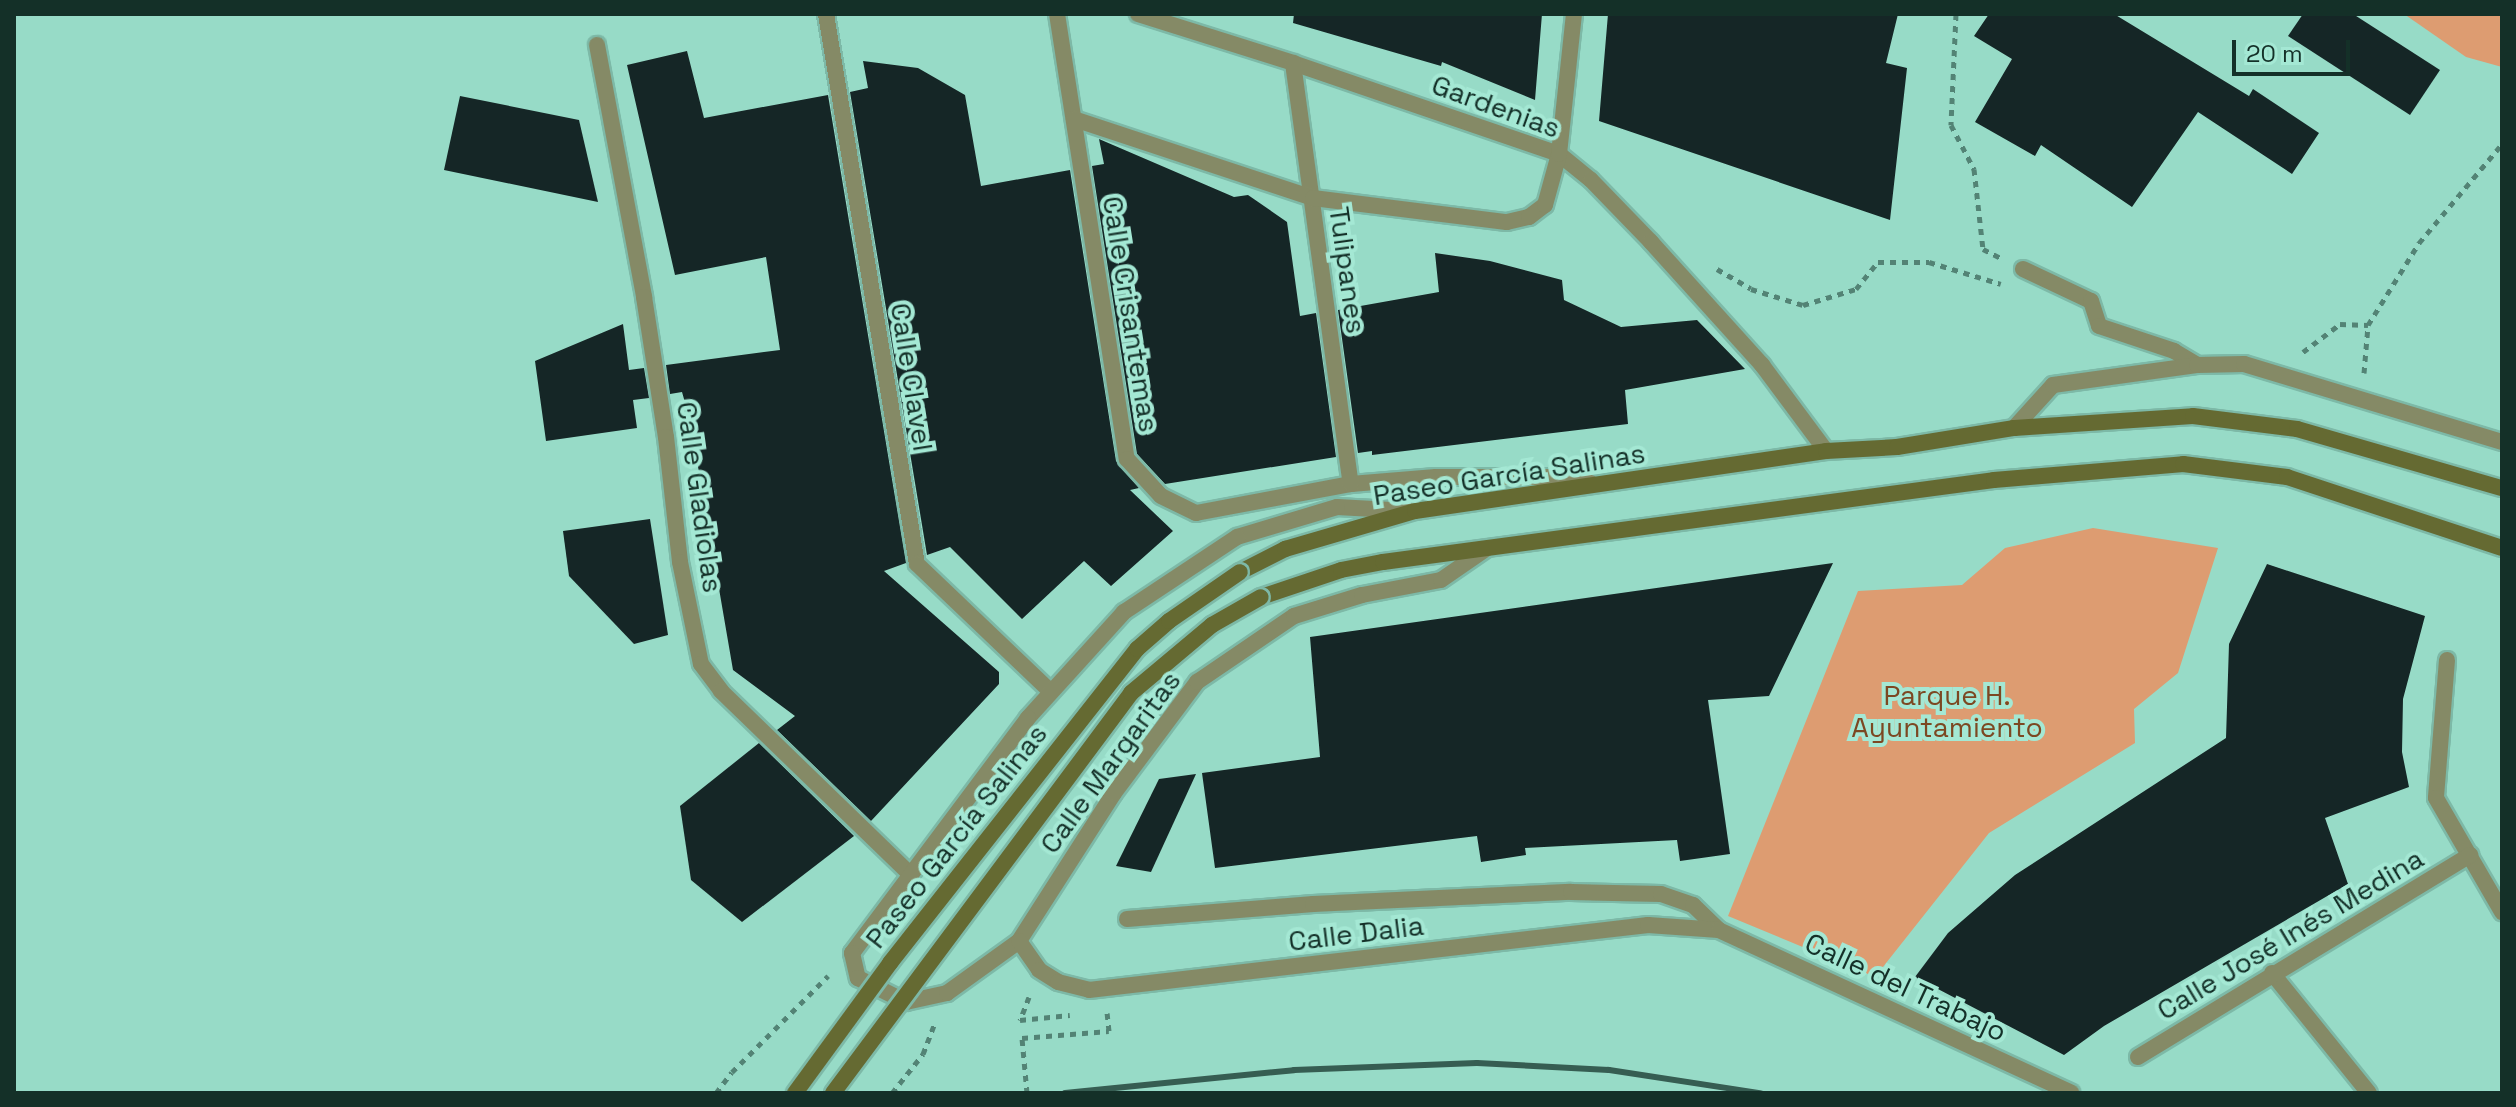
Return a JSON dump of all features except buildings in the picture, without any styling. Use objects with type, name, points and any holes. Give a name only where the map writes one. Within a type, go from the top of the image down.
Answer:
[{"type":"main road","name":"Paseo García Salinas","points":[[795,1093],[890,963],[1137,649],[1169,621],[1240,572],[1285,549],[1415,511],[1598,484],[1826,451],[1897,447],[2014,428],[2193,416],[2297,429],[2502,488]]},
{"type":"main road","name":"Paseo García Salinas","points":[[833,1093],[1131,693],[1212,625],[1261,597],[1341,570],[1994,480],[2183,464],[2287,477],[2502,548]]},
{"type":"street","name":"Calle Clavel","points":[[826,14],[917,564],[1051,692]]},
{"type":"street","name":"Calle Crisantemas","points":[[1057,14],[1127,459],[1161,496],[1196,513],[1351,484],[1436,477],[1508,476],[1598,484]]},
{"type":"street","name":"Gardenias","points":[[1138,14],[1293,63],[1559,154],[1591,180],[1631,221],[1762,365],[1826,451]]},
{"type":"street","points":[[1074,119],[1313,198],[1507,222],[1529,217],[1545,205],[1559,154],[1574,14]]},
{"type":"street","name":"Calle Gladiolas","points":[[597,45],[644,297],[666,437],[680,562],[701,664],[721,691],[910,874]]},
{"type":"street","name":"Tulipanes","points":[[1293,63],[1351,484]]},
{"type":"street","points":[[2023,269],[2091,301],[2099,326],[2174,351],[2197,365]]},
{"type":"street","points":[[2014,428],[2053,385],[2197,365],[2244,364],[2502,442]]},
{"type":"street","points":[[1019,941],[947,993],[906,1002],[858,978],[852,953],[1051,692],[1124,612],[1237,537],[1337,507],[1415,511]]},
{"type":"street","name":"Calle Margaritas","points":[[1019,941],[1114,793],[1197,682],[1294,616],[1362,595],[1441,580],[1486,549]]},
{"type":"street","points":[[2447,660],[2436,798],[2502,912]]},
{"type":"street","name":"Calle José Inés Medina","points":[[2138,1057],[2470,855]]},
{"type":"street","points":[[1127,919],[1313,904],[1571,892],[1661,894],[1693,905],[1719,930]]},
{"type":"street","name":"Calle Dalia","points":[[1019,941],[1039,970],[1058,982],[1089,990],[1648,925],[1719,930]]},
{"type":"street","name":"Calle del Trabajo","points":[[1719,930],[2071,1093]]},
{"type":"street","points":[[2272,973],[2369,1093]]},
{"type":"path","points":[[1956,14],[1951,125],[1974,169],[1983,249],[2023,269]]},
{"type":"path","points":[[2362,398],[2368,325],[2419,243],[2502,144]]},
{"type":"path","points":[[1712,267],[1751,289],[1803,305],[1856,289],[1878,262],[1929,262],[2006,285]]},
{"type":"path","points":[[2293,357],[2340,324],[2368,325]]},
{"type":"path","points":[[716,1093],[732,1072],[852,953]]},
{"type":"path","points":[[892,1093],[923,1054],[947,993]]},
{"type":"path","points":[[1027,1093],[1022,1038],[1109,1031],[1107,1012],[1093,1013]]},
{"type":"path","points":[[1020,1020],[1078,1015]]},
{"type":"green space","points":[[2404,14],[2502,14],[2502,67],[2466,57]]},
{"type":"green space","name":"Parque H. Ayuntamiento","points":[[2093,528],[2218,548],[2178,673],[2134,709],[2135,743],[1989,833],[1875,977],[1728,916],[1858,591],[1962,585],[2005,548]]},
{"type":"railway","points":[[1065,1093],[1294,1070],[1477,1063],[1609,1070],[1760,1093]]}]
